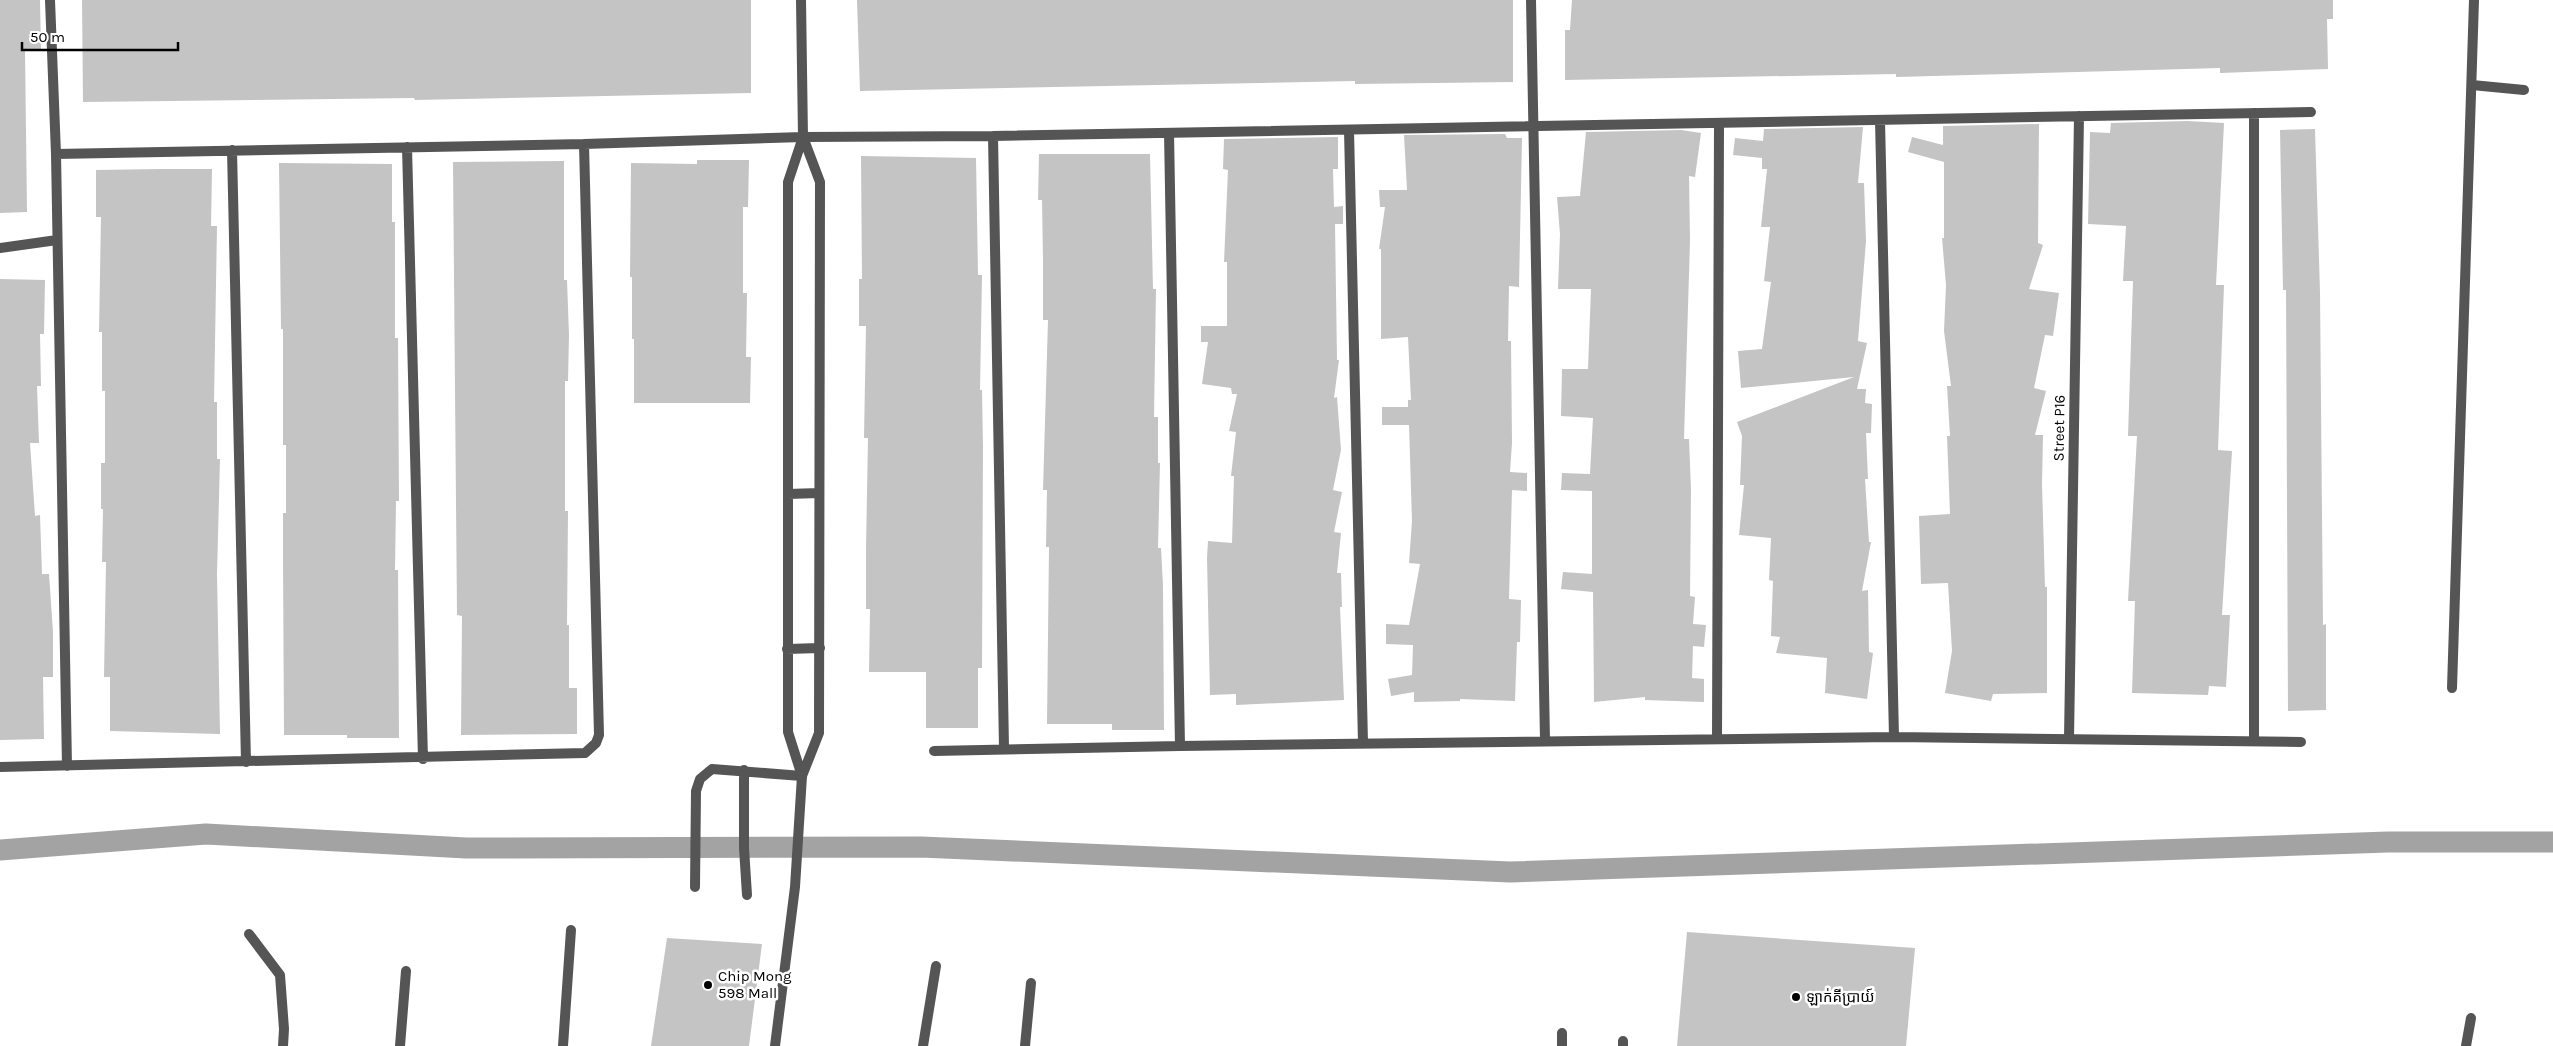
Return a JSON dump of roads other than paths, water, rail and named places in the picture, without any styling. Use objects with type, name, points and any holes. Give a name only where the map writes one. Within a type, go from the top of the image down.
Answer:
[{"type":"street","points":[[50,0],[56,154],[67,766]]},
{"type":"street","points":[[775,1046],[795,887],[802,776],[788,732],[787,649],[788,182],[803,137],[801,0]]},
{"type":"street","points":[[1531,0],[1545,740]]},
{"type":"street","points":[[2452,688],[2474,0]]},
{"type":"street","points":[[2472,85],[2524,90]]},
{"type":"street","points":[[56,154],[584,144],[803,137],[993,136],[2311,112]]},
{"type":"street","points":[[2254,113],[2254,741]]},
{"type":"street","name":"Street P16","points":[[2069,739],[2078,116]]},
{"type":"street","points":[[1880,120],[1894,737]]},
{"type":"street","points":[[1717,739],[1719,123]]},
{"type":"street","points":[[1349,130],[1363,743]]},
{"type":"street","points":[[1169,133],[1180,746]]},
{"type":"street","points":[[993,136],[1004,748]]},
{"type":"street","points":[[802,776],[820,733],[820,182],[803,137]]},
{"type":"street","points":[[0,767],[585,753],[596,743],[599,736],[584,144]]},
{"type":"street","points":[[407,147],[423,758]]},
{"type":"street","points":[[232,150],[246,762]]},
{"type":"street","points":[[0,248],[57,240]]},
{"type":"street","points":[[788,494],[820,493]]},
{"type":"street","points":[[787,649],[820,648]]},
{"type":"street","points":[[934,752],[1004,748],[1894,737],[2301,742]]},
{"type":"street","points":[[695,887],[696,791],[700,779],[712,769],[802,776]]},
{"type":"street","points":[[744,770],[744,848],[747,894]]},
{"type":"street","points":[[563,1046],[571,930]]},
{"type":"street","points":[[249,934],[280,975],[284,1029],[283,1046]]},
{"type":"street","points":[[923,1046],[936,966]]},
{"type":"street","points":[[400,1046],[406,971]]},
{"type":"street","points":[[1025,1046],[1032,982]]},
{"type":"street","points":[[2466,1046],[2471,1018]]},
{"type":"street","points":[[1562,1033],[1562,1046]]},
{"type":"waterway","points":[[0,850],[206,834],[466,848],[921,847],[1510,872],[2388,842],[2553,842]]},
{"type":"place","name":"Chip Mong 598 Mall","points":[[708,985]]},
{"type":"place","name":"ឡាក់គីប្រាយ៍","points":[[1796,997]]}]
